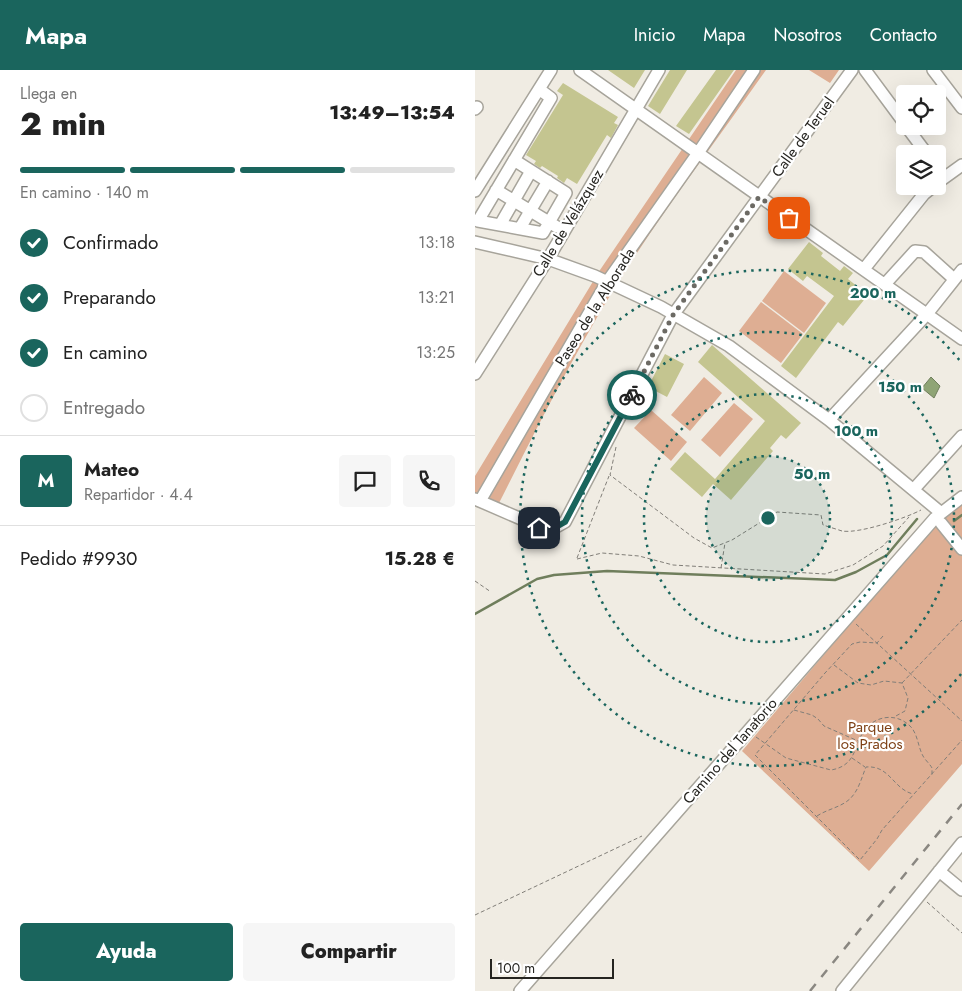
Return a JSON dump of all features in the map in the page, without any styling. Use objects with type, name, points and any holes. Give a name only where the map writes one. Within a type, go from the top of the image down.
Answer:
[{"type":"street","points":[[551,70],[477,187],[495,191],[564,231]]},
{"type":"street","points":[[580,70],[962,339]]},
{"type":"street","name":"Calle de Velázquez","points":[[475,374],[548,259],[659,70]]},
{"type":"street","name":"Paseo de la Alborada","points":[[477,500],[607,282],[754,70]]},
{"type":"street","name":"Calle de Teruel","points":[[477,500],[549,531],[565,522],[673,315],[852,70]]},
{"type":"street","points":[[865,70],[896,112]]},
{"type":"street","points":[[933,70],[962,108]]},
{"type":"street","points":[[514,160],[566,193],[543,232],[478,221],[495,191],[551,98],[539,88]]},
{"type":"street","points":[[946,174],[962,165]]},
{"type":"street","points":[[500,225],[531,171]]},
{"type":"street","points":[[520,228],[547,181]]},
{"type":"street","points":[[863,269],[923,195]]},
{"type":"street","points":[[475,242],[548,259],[607,282],[661,307],[729,346],[829,420],[915,489],[940,518],[962,549]]},
{"type":"street","points":[[885,284],[915,251],[924,252],[954,279]]},
{"type":"street","points":[[829,420],[927,314],[962,270]]},
{"type":"street","points":[[915,489],[962,436]]},
{"type":"street","name":"Camino del Tanatorio","points":[[520,991],[848,617],[962,497]]},
{"type":"street","points":[[842,991],[962,843]]},
{"type":"street","points":[[939,871],[962,890]]},
{"type":"path","points":[[616,448],[610,475],[577,559],[602,554],[639,556],[673,565],[825,574],[853,565],[883,546],[910,516]]},
{"type":"path","points":[[610,475],[694,538],[712,548],[777,512],[821,514],[823,524],[843,531],[856,531],[910,516],[924,508]]},
{"type":"path","points":[[721,568],[725,542]]},
{"type":"path","points":[[475,581],[491,592]]},
{"type":"path","points":[[848,617],[962,721]]},
{"type":"path","points":[[902,683],[962,620]]},
{"type":"path","points":[[877,643],[883,636]]},
{"type":"path","points":[[877,643],[860,642],[852,644],[755,755],[860,860],[882,830],[962,740]]},
{"type":"path","points":[[834,665],[858,683],[871,685],[884,681],[902,683]]},
{"type":"path","points":[[893,717],[905,711],[908,698],[902,683]]},
{"type":"path","points":[[794,710],[812,715],[824,726],[859,741]]},
{"type":"path","points":[[765,744],[786,758],[831,770],[843,766],[851,758],[867,726],[885,717],[893,717],[912,728],[923,756],[932,768],[932,776]]},
{"type":"path","points":[[851,758],[860,765],[872,766],[882,770],[901,788],[914,795]]},
{"type":"path","points":[[816,816],[854,795],[866,767]]},
{"type":"path","points":[[475,915],[648,834]]},
{"type":"path","points":[[919,895],[962,933]]},
{"type":"green space","points":[[736,70],[766,70],[665,211],[614,289],[562,380],[498,505],[475,494],[475,476],[600,270]]},
{"type":"green space","points":[[809,70],[839,70],[830,83]]},
{"type":"green space","points":[[784,271],[826,303],[804,333],[762,301]]},
{"type":"green space","points":[[761,302],[803,334],[781,363],[739,331]]},
{"type":"green space","points":[[704,377],[722,393],[690,431],[671,415]]},
{"type":"green space","points":[[734,403],[753,419],[720,457],[701,440]]},
{"type":"green space","points":[[651,410],[687,442],[671,461],[634,428]]},
{"type":"green space","name":"Parque los Prados","points":[[962,501],[962,764],[869,871],[742,751],[940,518]]},
{"type":"shaded area","points":[[931,377],[940,386],[934,398],[922,388]]},
{"type":"building","points":[[608,70],[645,70],[634,88]]},
{"type":"building","points":[[670,70],[687,70],[660,114],[648,106]]},
{"type":"building","points":[[716,70],[734,70],[689,134],[676,126]]},
{"type":"building","points":[[563,83],[618,117],[614,123],[618,125],[611,138],[607,135],[577,184],[567,178],[564,183],[557,178],[558,176],[542,166],[540,168],[534,164],[536,161],[526,155],[563,95],[557,91]]},
{"type":"building","points":[[809,242],[823,253],[821,256],[840,271],[844,266],[853,273],[848,279],[868,295],[843,326],[838,322],[796,378],[781,366],[834,296],[807,276],[803,281],[788,269]]},
{"type":"building","points":[[712,345],[801,423],[786,439],[781,435],[770,448],[773,451],[731,500],[713,484],[702,497],[670,469],[685,452],[715,479],[765,421],[698,362]]},
{"type":"building","points":[[665,354],[684,364],[667,397],[648,387]]},
{"type":"waterway","points":[[954,521],[962,515]]},
{"type":"waterway","points":[[475,614],[537,579],[554,575],[607,571],[835,580],[856,572],[887,555],[917,519]]},
{"type":"railway","points":[[810,991],[962,804]]},
{"type":"way so far","points":[[632,395],[673,315],[759,197],[789,218]]},
{"type":"route","points":[[539,528],[549,531],[565,522],[632,395]]}]
